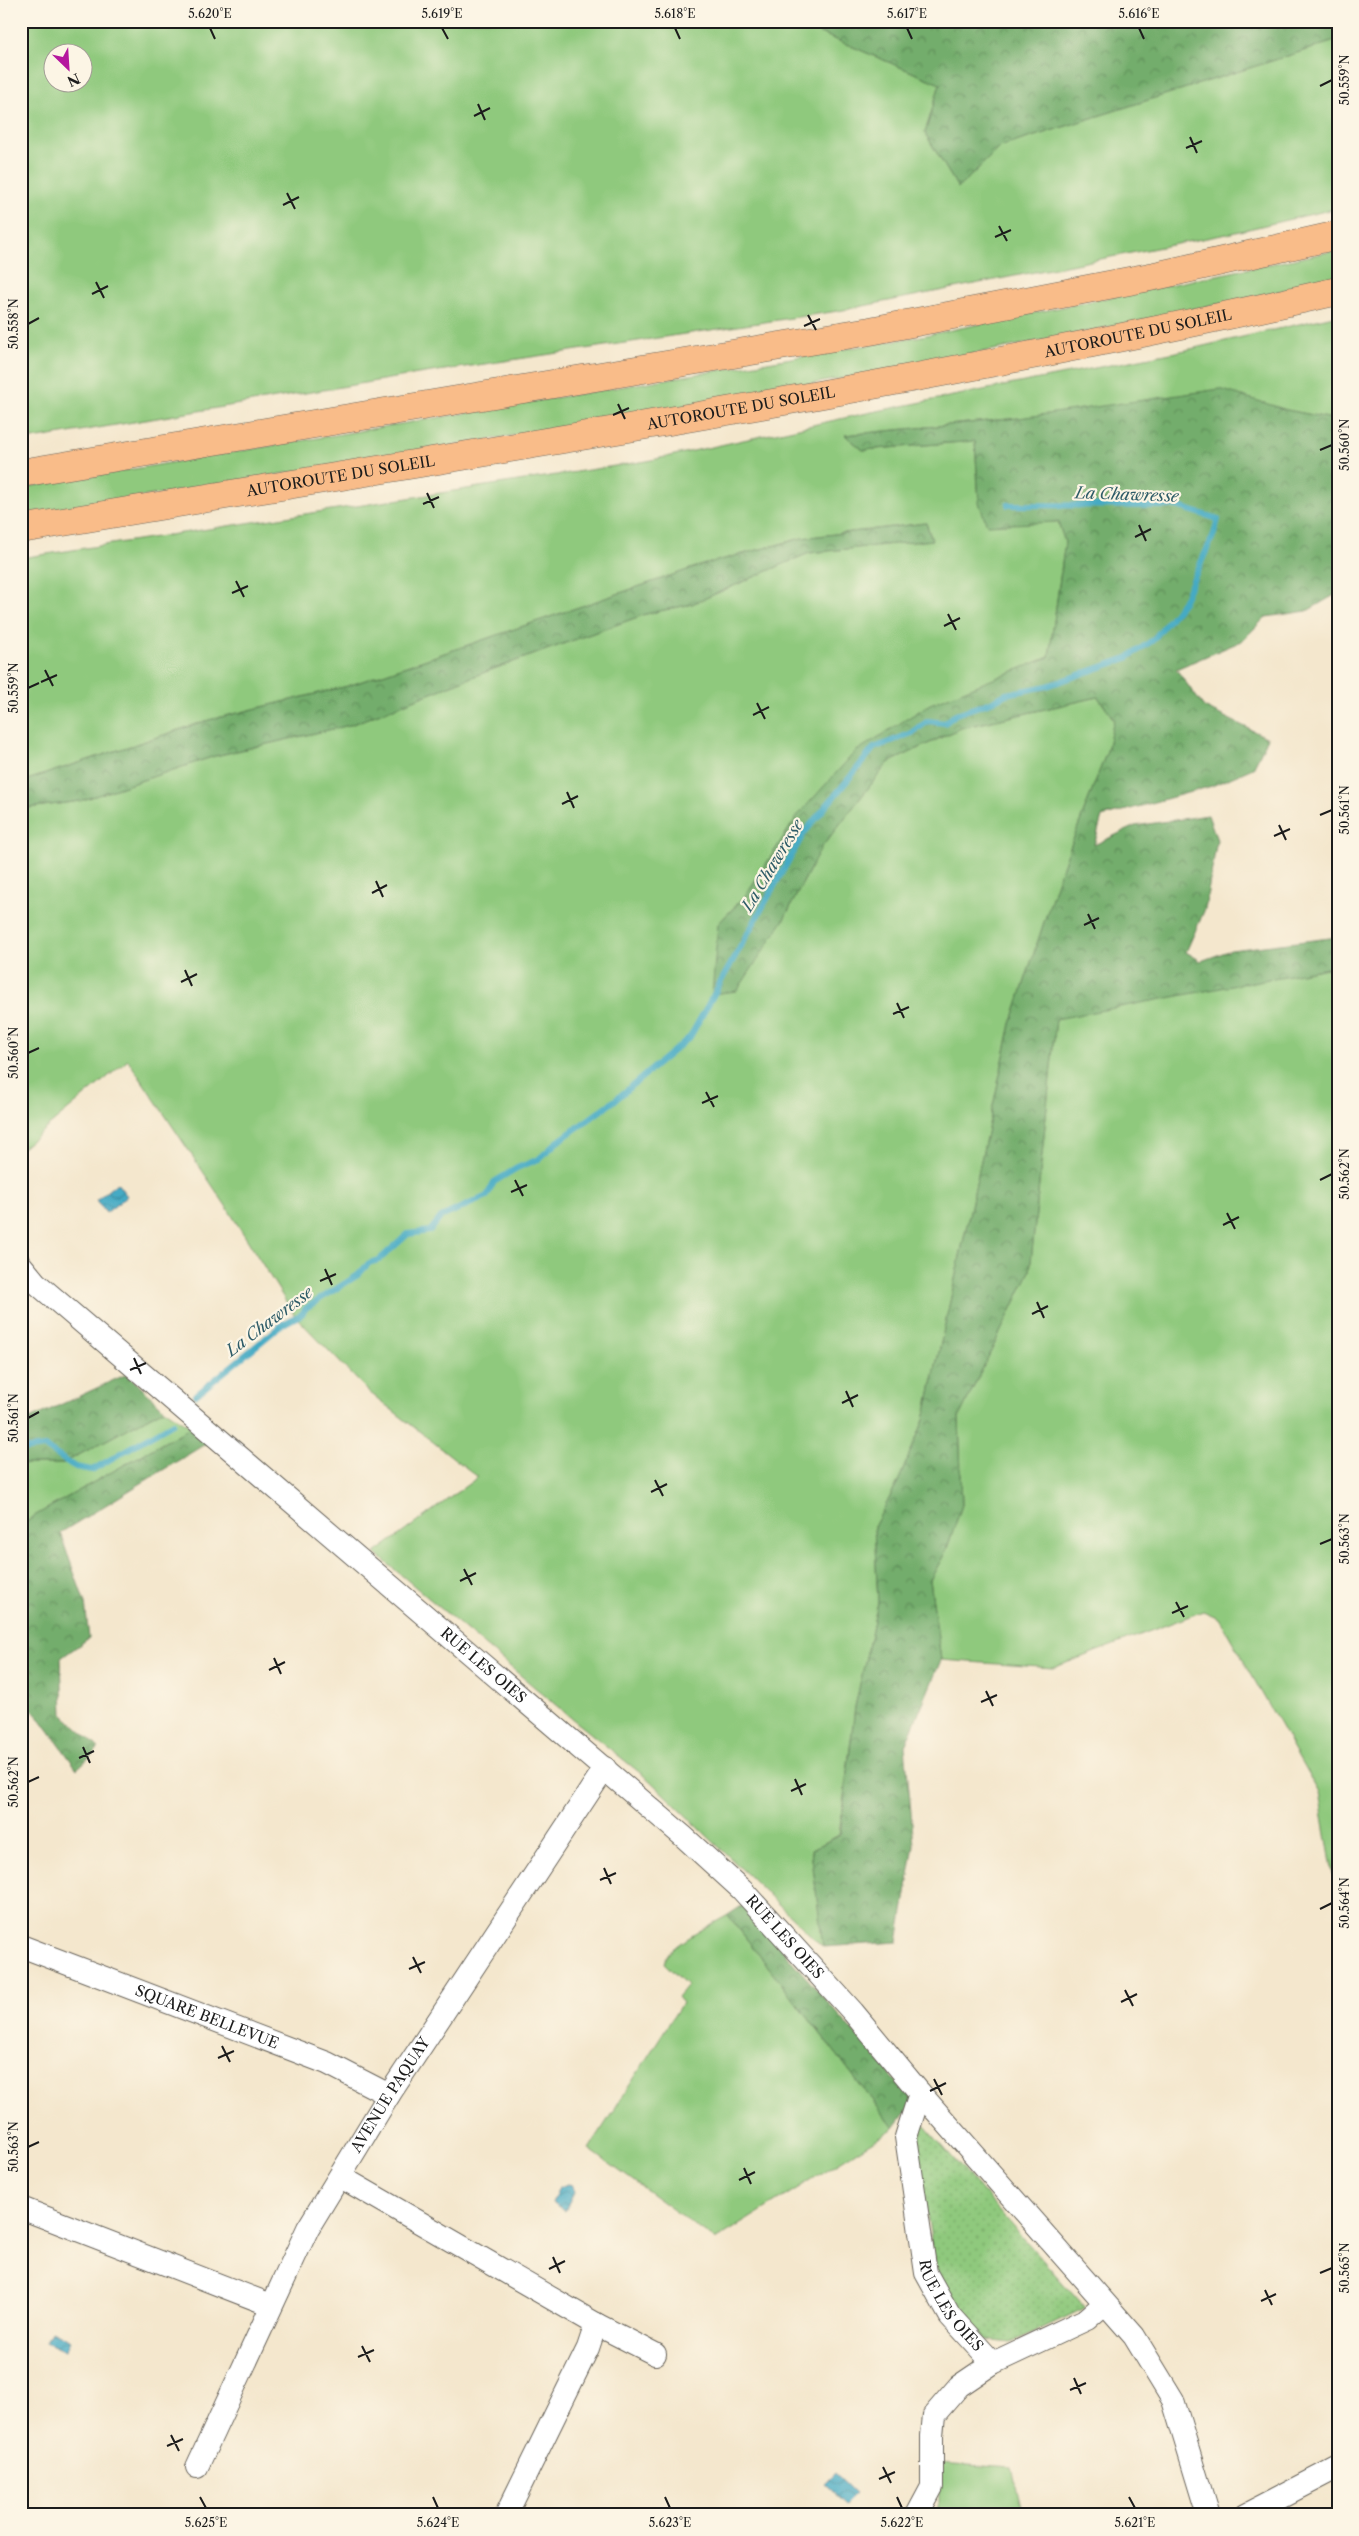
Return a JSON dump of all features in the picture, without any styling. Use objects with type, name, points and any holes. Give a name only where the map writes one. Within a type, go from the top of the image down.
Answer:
[{"type":"highway","points":[[21,473],[965,314],[1155,276],[1338,236]]},
{"type":"highway","name":"AUTOROUTE DU SOLEIL","points":[[21,528],[880,384],[1164,330],[1338,291]]},
{"type":"street","name":"RUE LES OIES","points":[[21,1265],[35,1282],[604,1768],[742,1890],[853,2012],[920,2092],[1134,2336],[1173,2400],[1208,2515]]},
{"type":"street","name":"AVENUE PAQUAY","points":[[341,2177],[389,2095],[604,1768]]},
{"type":"street","name":"SQUARE BELLEVUE","points":[[21,1946],[327,2063],[389,2095]]},
{"type":"street","name":"RUE LES OIES","points":[[920,2092],[906,2137],[926,2274],[950,2316],[994,2363]]},
{"type":"street","points":[[196,2467],[270,2305],[308,2228],[341,2177],[596,2324],[655,2354]]},
{"type":"street","points":[[21,2208],[270,2305]]},
{"type":"street","name":"RUE LES OIES","points":[[916,2515],[932,2487],[934,2415],[959,2386],[994,2363],[1087,2319],[1104,2304]]},
{"type":"street","points":[[506,2515],[588,2348],[596,2324]]},
{"type":"street","points":[[1246,2515],[1338,2467]]},
{"type":"green space","points":[[21,21],[792,21],[940,84],[925,133],[958,188],[1000,147],[1338,40],[1338,208],[1227,234],[838,311],[418,374],[21,441]]},
{"type":"green space","points":[[792,21],[1338,21],[1338,40],[1000,147],[958,188],[925,133],[940,84]]},
{"type":"green space","points":[[1338,250],[1338,278],[1175,314],[846,378],[21,517],[21,488],[922,336]]},
{"type":"green space","points":[[1338,315],[1338,420],[1287,410],[1019,418],[845,435],[863,450],[975,441],[979,503],[1058,522],[1065,542],[1049,658],[1000,677],[798,815],[745,896],[718,924],[783,921],[821,848],[888,763],[961,728],[1098,697],[1114,720],[1107,751],[1057,882],[1011,1024],[924,1420],[898,1482],[874,1527],[878,1602],[855,1707],[839,1835],[811,1850],[823,1947],[649,1780],[570,1717],[375,1553],[478,1477],[369,1392],[295,1316],[226,1206],[128,1060],[21,1149],[21,809],[80,801],[215,756],[350,725],[477,675],[646,614],[692,604],[809,553],[932,540],[926,523],[802,538],[702,565],[348,686],[209,720],[21,782],[21,558],[647,461],[872,412],[1186,350]]},
{"type":"green space","points":[[1220,389],[1287,410],[1338,420],[1338,593],[1307,611],[1266,617],[1242,641],[1176,669],[1204,707],[1268,738],[1253,768],[1212,786],[1102,817],[1094,845],[1135,826],[1208,815],[1217,840],[1205,909],[1186,952],[1201,961],[1231,950],[1338,937],[1338,966],[1056,1019],[1030,1271],[959,1417],[962,1505],[946,1551],[930,1580],[941,1660],[905,1746],[914,1845],[898,1942],[823,1947],[811,1850],[840,1835],[855,1707],[878,1602],[874,1527],[898,1482],[924,1420],[1011,1024],[1057,882],[1107,751],[1114,719],[1098,697],[961,728],[888,763],[821,848],[783,921],[737,991],[712,994],[718,924],[745,896],[798,815],[855,752],[930,704],[1049,657],[1065,542],[1058,522],[987,525],[979,503],[975,441],[863,450],[845,435],[1019,418]]},
{"type":"green space","points":[[926,523],[932,540],[809,553],[692,604],[646,614],[477,675],[350,725],[215,756],[80,801],[21,809],[21,782],[209,720],[348,686],[702,565],[802,538]]},
{"type":"green space","points":[[1338,966],[1338,1904],[1319,1793],[1219,1618],[1203,1611],[1053,1668],[941,1660],[930,1580],[946,1551],[962,1505],[959,1417],[1030,1271],[1056,1018]]},
{"type":"green space","points":[[127,1374],[164,1409],[62,1464],[21,1464],[21,1423]]},
{"type":"green space","points":[[164,1409],[191,1427],[36,1515],[21,1526],[21,1464],[62,1464]]},
{"type":"green space","points":[[191,1427],[207,1443],[60,1533],[85,1603],[89,1638],[61,1658],[63,1715],[99,1748],[77,1769],[42,1721],[21,1698],[21,1526],[36,1515]]},
{"type":"green space","points":[[743,1905],[914,2101],[894,2128],[728,1915]]},
{"type":"green space","points":[[728,1915],[894,2128],[715,2240],[589,2149],[682,2003],[677,1997],[687,1985],[664,1963],[667,1956],[691,1936]]},
{"type":"green space","points":[[923,2124],[1085,2308],[1011,2343],[986,2340],[964,2324],[938,2280],[913,2132]]},
{"type":"green space","points":[[939,2463],[1012,2468],[1023,2515],[939,2515]]},
{"type":"water","points":[[117,1183],[127,1196],[106,1213],[96,1200]]},
{"type":"water","points":[[568,2184],[572,2185],[574,2193],[565,2211],[552,2203],[559,2187]]},
{"type":"water","points":[[51,2331],[71,2341],[66,2351],[46,2342]]},
{"type":"water","points":[[835,2473],[856,2493],[845,2504],[824,2484]]},
{"type":"waterway","name":"La Chawresse","points":[[196,1395],[283,1324],[302,1314],[306,1308],[358,1275],[369,1263],[379,1260],[408,1234],[430,1231],[441,1217],[487,1196],[494,1182],[517,1168],[539,1159],[556,1143],[614,1101],[690,1037],[804,833],[874,748],[912,733],[928,721],[945,723],[956,714],[991,702],[1006,694],[1047,686],[1127,658],[1153,640],[1183,602],[1214,534],[1218,519],[1176,506],[1008,505]]},
{"type":"waterway","points":[[21,1450],[45,1447],[75,1467],[92,1470],[173,1423]]}]
